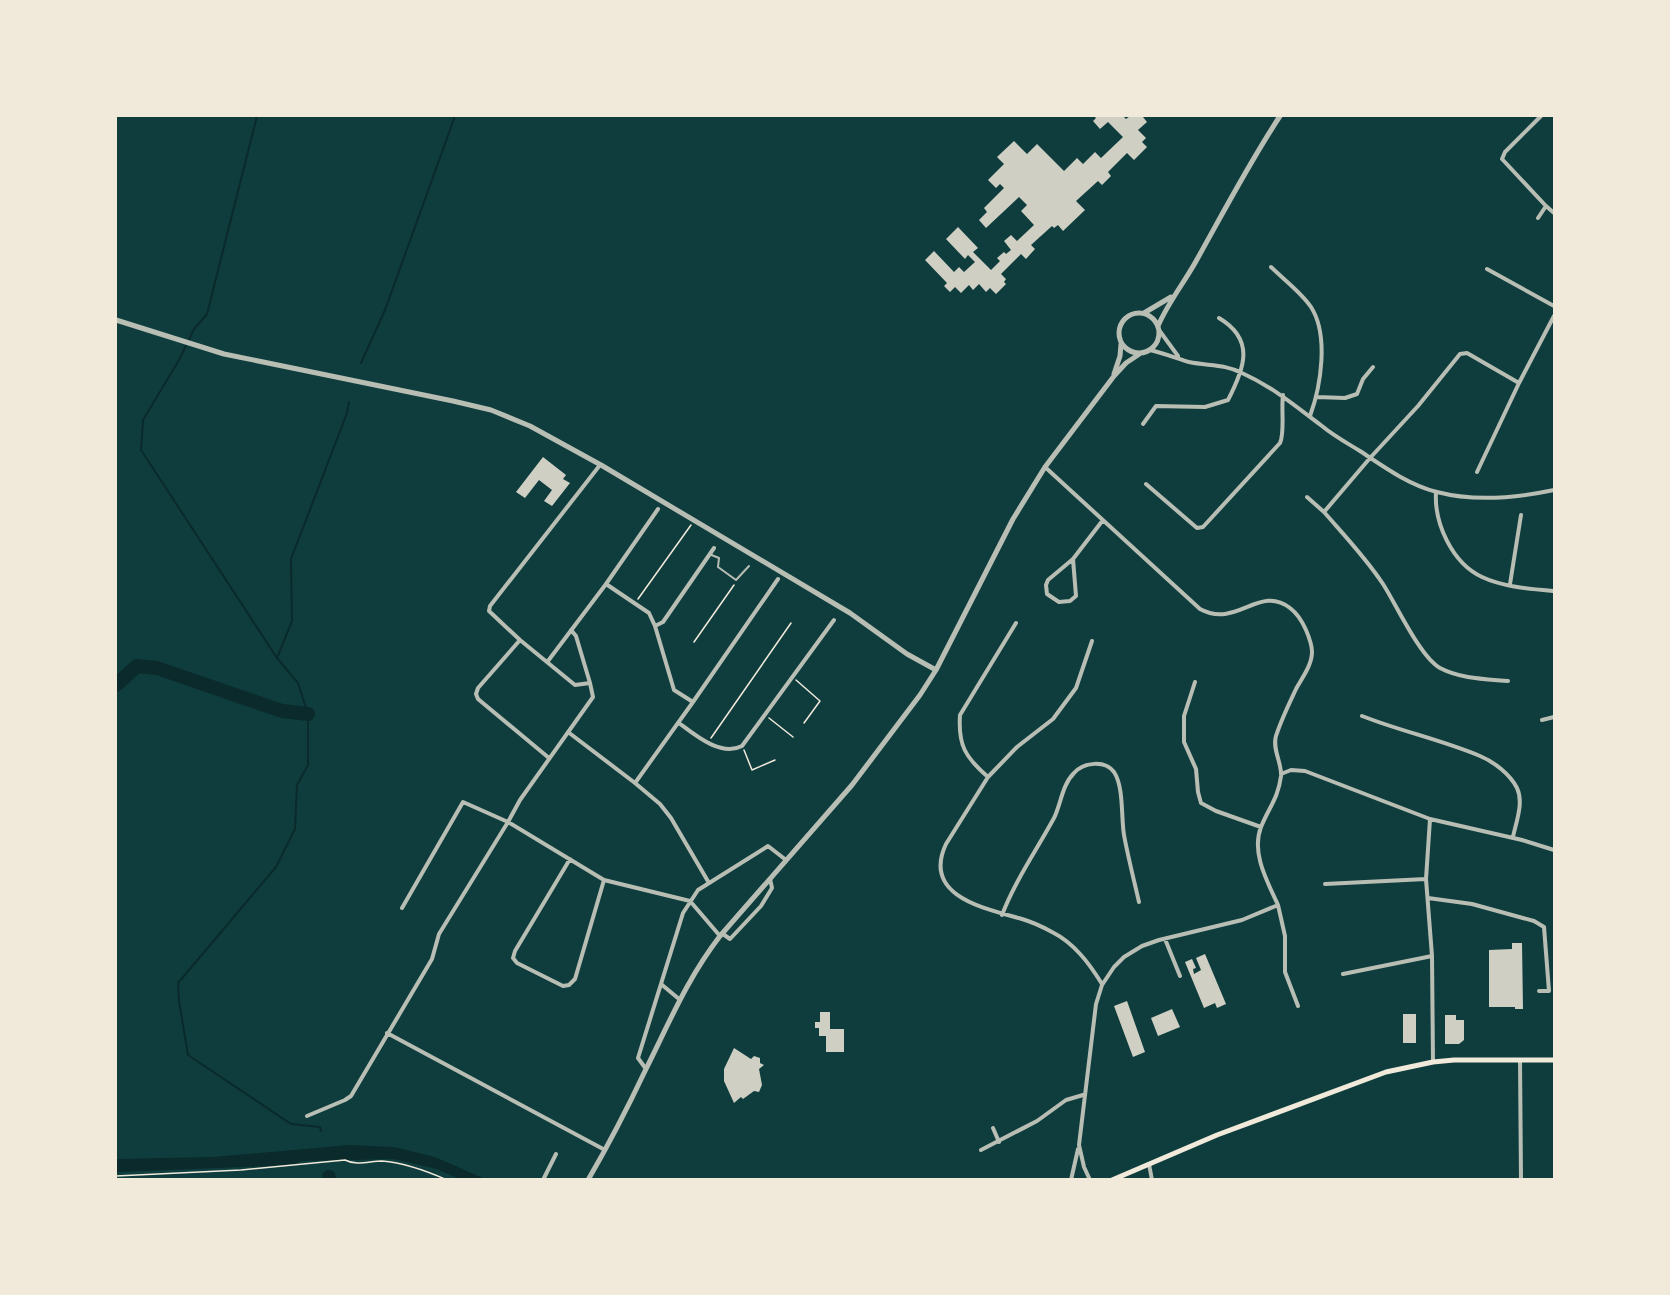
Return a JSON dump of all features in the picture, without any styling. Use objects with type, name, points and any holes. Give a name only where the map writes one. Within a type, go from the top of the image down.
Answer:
[{"type":"main road","points":[[1112,1179],[1217,1135],[1386,1072],[1433,1062],[1482,1059],[1554,1060]]},
{"type":"street","points":[[588,1179],[646,1069],[679,999],[702,960],[721,935],[852,785],[920,695],[936,670],[1013,519],[1045,467],[1114,376],[1126,363],[1150,350],[1157,342],[1158,328],[1174,296],[1193,267],[1249,164],[1280,116]]},
{"type":"street","points":[[1541,116],[1504,152],[1502,159],[1554,213]]},
{"type":"street","points":[[1538,218],[1546,206]]},
{"type":"street","points":[[1271,267],[1310,306],[1319,325],[1321,364],[1317,397],[1310,416]]},
{"type":"street","points":[[1487,269],[1554,306]]},
{"type":"street","points":[[1114,376],[1120,356],[1121,344],[1118,330],[1122,321],[1134,313],[1144,313],[1174,296]]},
{"type":"street","points":[[1144,313],[1152,318],[1178,357]]},
{"type":"street","points":[[1478,472],[1519,383],[1554,316]]},
{"type":"street","points":[[1143,424],[1156,406],[1206,407],[1228,400],[1242,372],[1244,358],[1239,336],[1227,322],[1219,318]]},
{"type":"street","points":[[116,320],[224,354],[491,410],[530,426],[601,465],[850,613],[907,654],[936,670]]},
{"type":"street","points":[[1121,344],[1127,350],[1141,353]]},
{"type":"street","points":[[1150,350],[1188,362],[1226,366],[1242,372],[1283,395],[1322,427],[1370,458],[1403,478],[1436,492],[1480,498],[1528,496],[1554,490]]},
{"type":"street","points":[[1324,512],[1418,406],[1439,377],[1460,354],[1467,353],[1519,383]]},
{"type":"street","points":[[1317,397],[1345,398],[1357,394],[1373,367]]},
{"type":"street","points":[[1146,484],[1197,528],[1203,527],[1280,443],[1283,436],[1281,414],[1283,395]]},
{"type":"street","points":[[590,683],[575,685],[489,611],[490,606],[601,465]]},
{"type":"street","points":[[1045,467],[1200,609],[1208,614],[1225,616],[1272,600],[1290,608],[1300,618],[1311,641],[1310,664],[1275,738],[1281,774],[1276,800],[1261,827],[1258,842],[1261,866],[1278,905],[1286,936],[1285,972],[1298,1006]]},
{"type":"street","points":[[1436,492],[1435,506],[1440,527],[1459,557],[1482,577],[1554,591]]},
{"type":"street","points":[[1307,497],[1349,540],[1382,583],[1422,648],[1438,667],[1464,677],[1508,681]]},
{"type":"street","points":[[548,661],[606,584],[658,509]]},
{"type":"street","points":[[1510,584],[1521,515]]},
{"type":"street","points":[[1073,559],[1076,596],[1070,601],[1059,602],[1047,594],[1048,580],[1073,559],[1103,520]]},
{"type":"street","points":[[655,626],[663,622],[714,548]]},
{"type":"street","points":[[635,783],[778,579]]},
{"type":"street","points":[[606,584],[649,614],[655,626],[674,690],[693,702]]},
{"type":"street","points":[[679,723],[706,743],[734,748],[742,746],[834,620]]},
{"type":"street","points":[[988,777],[973,764],[963,747],[959,729],[960,715],[1016,623]]},
{"type":"street","points":[[307,1116],[351,1096],[432,959],[439,933],[520,800],[593,697],[576,636],[571,630]]},
{"type":"street","points":[[520,640],[478,688],[476,694],[478,699],[549,758]]},
{"type":"street","points":[[1092,641],[1076,688],[1053,719],[1017,747],[988,777],[946,844],[940,865],[944,881],[959,898],[1002,915],[1024,919],[1054,933],[1076,949],[1090,964],[1102,985]]},
{"type":"street","points":[[1195,682],[1184,716],[1184,742],[1196,769],[1201,803],[1216,811],[1261,827]]},
{"type":"street","points":[[1362,716],[1480,756],[1497,765],[1518,789],[1521,804],[1513,837]]},
{"type":"street","points":[[1542,720],[1554,717]]},
{"type":"street","points":[[568,732],[660,804],[709,883]]},
{"type":"street","points":[[1002,915],[1009,898],[1054,818],[1073,773],[1083,766],[1093,764],[1105,765],[1114,773],[1117,781],[1122,802],[1124,834],[1139,902]]},
{"type":"street","points":[[1281,774],[1291,770],[1305,771],[1430,819],[1513,837],[1554,850]]},
{"type":"street","points":[[402,908],[463,802],[508,822],[604,880],[690,901],[721,935],[730,939],[761,906],[772,888],[770,879]]},
{"type":"street","points":[[1430,819],[1426,879],[1432,956],[1433,1062]]},
{"type":"street","points":[[646,1069],[638,1058],[683,913],[690,901],[698,890],[768,846],[786,860]]},
{"type":"street","points":[[570,859],[515,951],[513,958],[517,963],[563,986],[571,983],[575,979],[604,880]]},
{"type":"street","points":[[1325,884],[1426,879]]},
{"type":"street","points":[[1428,898],[1472,904],[1534,921],[1544,927],[1550,991],[1539,991]]},
{"type":"street","points":[[1071,1179],[1079,1145],[1083,1095],[1096,1004],[1102,985],[1114,967],[1124,957],[1142,946],[1242,920],[1278,905]]},
{"type":"street","points":[[1165,939],[1180,976]]},
{"type":"street","points":[[1343,974],[1432,956]]},
{"type":"street","points":[[661,984],[679,999]]},
{"type":"street","points":[[387,1033],[605,1150]]},
{"type":"street","points":[[1520,1060],[1521,1179]]},
{"type":"street","points":[[981,1150],[1037,1120],[1066,1100],[1083,1095]]},
{"type":"street","points":[[993,1128],[999,1142]]},
{"type":"street","points":[[1079,1145],[1084,1167],[1090,1179]]},
{"type":"street","points":[[543,1179],[556,1154]]},
{"type":"street","points":[[1149,1164],[1152,1179]]},
{"type":"lane","points":[[709,554],[719,558],[718,567],[736,580],[748,566]]},
{"type":"path","points":[[637,600],[691,525]]},
{"type":"path","points":[[694,642],[734,585]]},
{"type":"path","points":[[706,743],[791,623]]},
{"type":"path","points":[[793,678],[820,700],[804,723]]},
{"type":"path","points":[[766,715],[793,737]]},
{"type":"path","points":[[742,746],[752,770],[775,760]]},
{"type":"path","points":[[116,1176],[205,1173],[345,1160],[350,1163],[383,1161],[405,1165],[447,1179]]},
{"type":"water","points":[[349,1145],[394,1147],[435,1157],[485,1179],[459,1179],[437,1169],[393,1159],[302,1161],[293,1165],[116,1172],[116,1159],[213,1157]]},
{"type":"building","points":[[1094,116],[1123,116],[1126,119],[1130,116],[1144,116],[1147,122],[1138,130],[1146,138],[1142,142],[1147,147],[1134,160],[1127,153],[1108,172],[1111,176],[1102,185],[1098,181],[1076,201],[1085,210],[1063,231],[1058,225],[1054,228],[1052,226],[1031,245],[1035,249],[1026,259],[1021,254],[1001,274],[1006,279],[1004,282],[1006,284],[996,294],[990,288],[986,292],[979,284],[973,290],[969,285],[961,293],[955,287],[950,292],[944,286],[947,283],[925,260],[934,251],[954,272],[959,267],[964,272],[975,262],[968,255],[965,259],[946,239],[958,227],[978,248],[973,252],[991,270],[1000,261],[997,258],[1011,250],[1004,241],[1011,235],[1017,241],[1034,225],[1021,211],[1027,205],[1019,197],[986,228],[979,220],[987,212],[984,208],[1004,188],[1000,184],[996,188],[988,180],[1004,164],[997,157],[1014,141],[1027,154],[1037,144],[1064,171],[1077,158],[1083,164],[1095,152],[1101,158],[1123,137],[1108,122],[1100,129],[1093,121],[1096,118]]},
{"type":"building","points":[[543,457],[566,475],[563,479],[570,483],[552,506],[544,501],[552,490],[539,480],[525,498],[516,492]]},
{"type":"building","points":[[1512,943],[1522,943],[1523,1009],[1489,1007],[1489,950],[1512,949]]},
{"type":"building","points":[[1205,954],[1226,1004],[1217,1008],[1215,1003],[1204,1008],[1185,962],[1192,959],[1196,968],[1193,969],[1194,974],[1201,970],[1196,958]]},
{"type":"building","points":[[1127,1001],[1145,1052],[1133,1057],[1114,1006]]},
{"type":"building","points":[[1172,1009],[1180,1027],[1158,1036],[1151,1018]]},
{"type":"building","points":[[820,1012],[830,1012],[830,1029],[844,1029],[844,1052],[826,1052],[826,1036],[819,1036],[819,1028],[815,1028],[815,1022],[820,1022]]},
{"type":"building","points":[[1403,1014],[1416,1014],[1416,1043],[1403,1043]]},
{"type":"building","points":[[1445,1015],[1456,1015],[1456,1020],[1464,1020],[1464,1040],[1459,1044],[1445,1044]]},
{"type":"building","points":[[734,1048],[751,1059],[754,1056],[760,1058],[760,1063],[764,1065],[759,1069],[762,1085],[759,1092],[754,1091],[734,1103],[724,1081],[724,1069]]},
{"type":"waterway","points":[[257,116],[207,314],[194,329],[179,360],[143,420],[141,450],[277,658],[298,683],[308,714],[308,765],[297,785],[295,829],[276,867],[178,983],[188,1055],[291,1124],[320,1127],[321,1131]]},
{"type":"waterway","points":[[361,363],[385,310],[455,116]]},
{"type":"waterway","points":[[277,658],[292,621],[291,559],[347,413],[349,402]]},
{"type":"waterway","points":[[116,685],[137,666],[157,668],[282,711],[308,714]]}]
